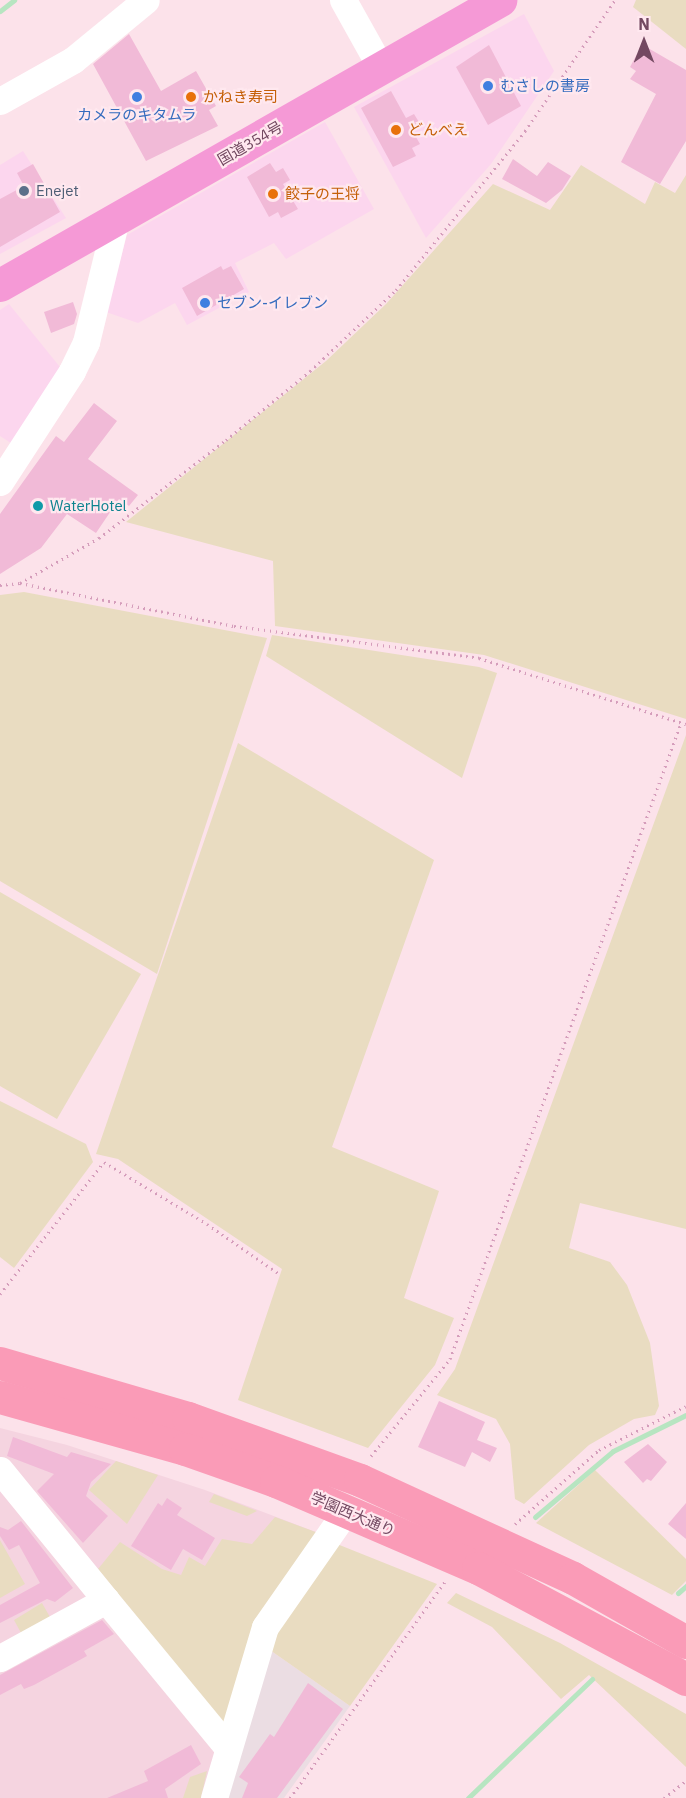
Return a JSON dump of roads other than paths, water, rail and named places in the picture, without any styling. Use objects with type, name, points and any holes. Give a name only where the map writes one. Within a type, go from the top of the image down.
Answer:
[{"type":"highway","name":"国道354号","points":[[0,285],[501,0]]},
{"type":"main road","points":[[0,1363],[188,1418],[360,1480],[499,1542],[686,1641]]},
{"type":"main road","name":"学園西大通り","points":[[0,1398],[185,1449],[276,1481],[478,1568],[686,1679]]},
{"type":"street","points":[[0,101],[73,60],[146,0]]},
{"type":"street","points":[[343,0],[381,68]]},
{"type":"street","points":[[0,482],[72,371],[86,342],[116,219]]},
{"type":"street","points":[[0,1470],[227,1747]]},
{"type":"street","points":[[214,1798],[227,1747],[265,1627],[346,1510]]},
{"type":"street","points":[[0,1658],[106,1600]]},
{"type":"waterway","points":[[0,11],[14,0]]},
{"type":"waterway","points":[[535,1517],[613,1451],[686,1415]]},
{"type":"waterway","points":[[678,1593],[686,1586]]},
{"type":"waterway","points":[[468,1798],[592,1679]]},
{"type":"place","name":"むさしの書房","points":[[488,86]]},
{"type":"place","name":"カメラのキタムラ","points":[[137,97]]},
{"type":"place","name":"かねき寿司","points":[[191,97]]},
{"type":"place","name":"どんべえ","points":[[396,130]]},
{"type":"place","name":"Enejet","points":[[24,191]]},
{"type":"place","name":"餃子の王将","points":[[273,194]]},
{"type":"place","name":"セブン-イレブン","points":[[205,303]]},
{"type":"place","name":"WaterHotel","points":[[38,506]]}]
